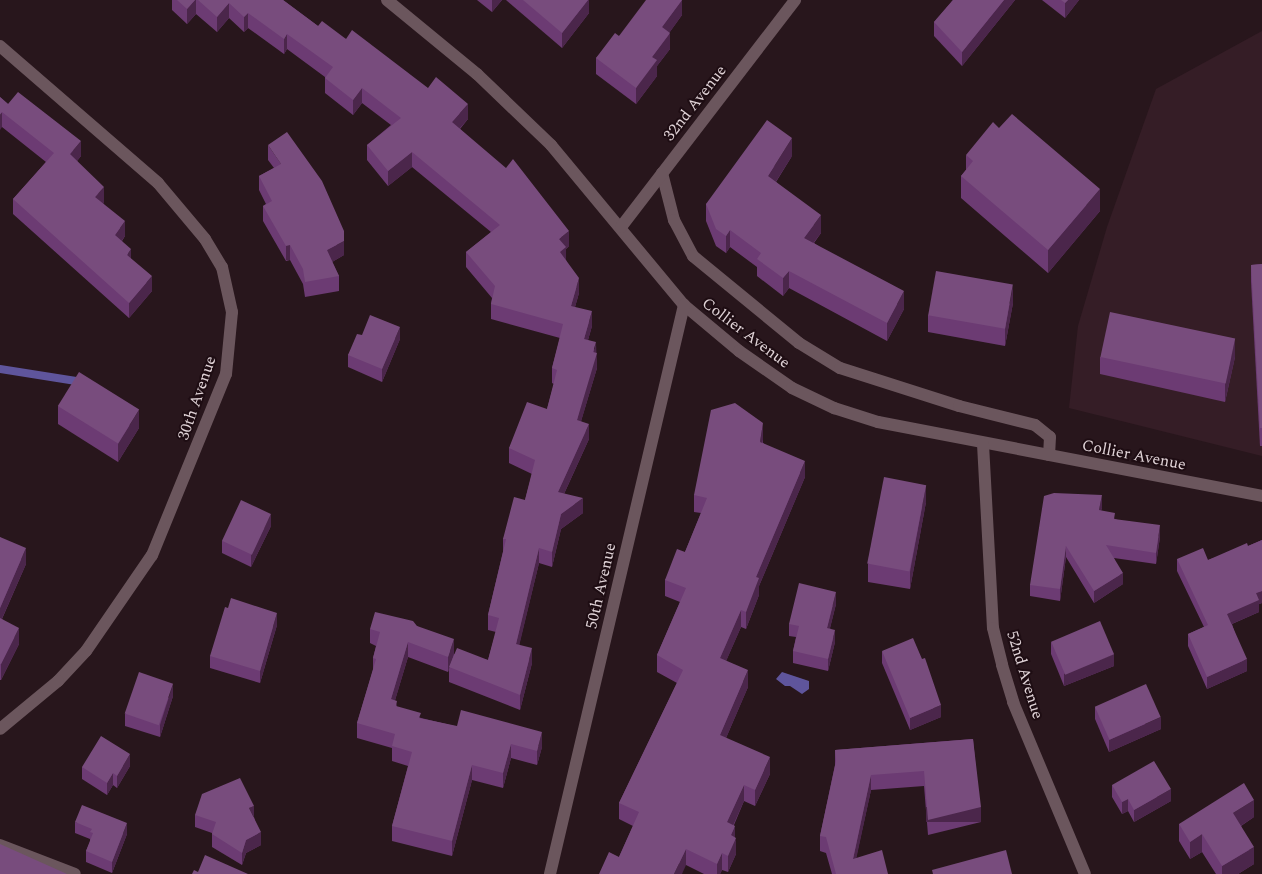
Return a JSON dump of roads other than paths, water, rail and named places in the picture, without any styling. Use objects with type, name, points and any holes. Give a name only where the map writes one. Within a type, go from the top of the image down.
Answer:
[{"type":"street","name":"Collier Avenue","points":[[387,0],[427,29],[531,126],[621,227],[684,306],[739,352],[792,388],[834,408],[878,422],[984,444],[1262,496]]},
{"type":"street","name":"32nd Avenue","points":[[621,227],[795,0]]},
{"type":"street","name":"30th Avenue","points":[[0,46],[164,190],[205,238],[222,267],[232,312],[226,374],[152,555],[86,651],[58,681],[0,728]]},
{"type":"street","points":[[662,173],[674,220],[693,256],[799,343],[840,368],[959,406],[1035,425],[1050,437],[1049,455]]},
{"type":"street","name":"50th Avenue","points":[[550,874],[684,306]]},
{"type":"street","name":"52nd Avenue","points":[[984,444],[993,628],[1013,702],[1085,874]]},
{"type":"street","points":[[0,845],[75,874]]},
{"type":"waterway","points":[[0,369],[76,381]]}]
